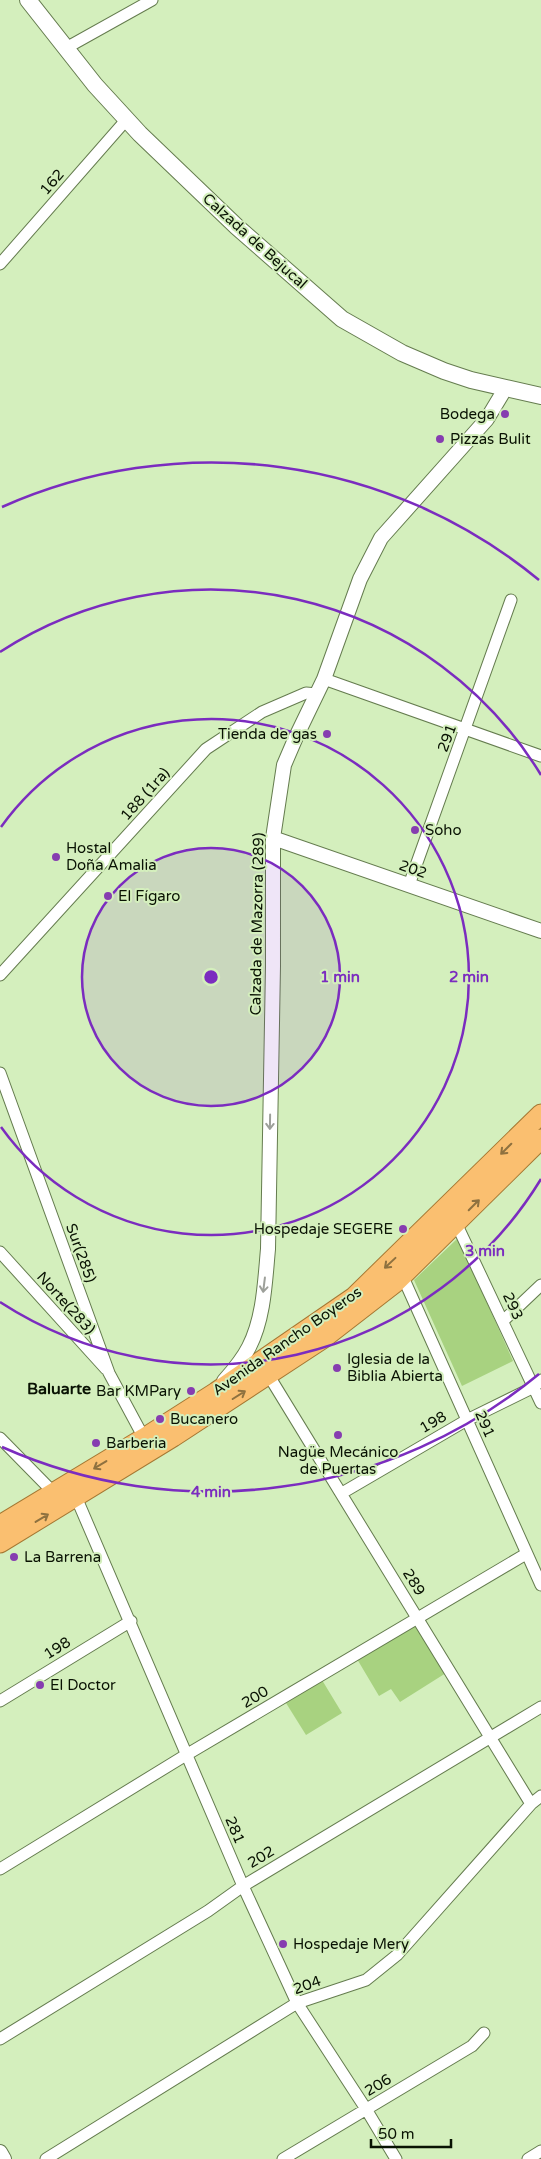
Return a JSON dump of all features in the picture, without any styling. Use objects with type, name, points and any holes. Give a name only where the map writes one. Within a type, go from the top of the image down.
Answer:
[{"type":"highway","name":"Avenida Rancho Boyeros","points":[[0,1525],[216,1392],[354,1297],[541,1114]]},
{"type":"highway","name":"Avenida Rancho Boyeros","points":[[0,1543],[269,1376],[366,1307],[402,1275],[541,1139]]},
{"type":"main road","name":"Calzada de Bejucal","points":[[28,0],[95,85],[127,119],[237,227],[342,318],[382,342],[422,362],[471,380],[541,396]]},
{"type":"street","points":[[66,48],[152,0]]},
{"type":"street","name":"162","points":[[0,264],[127,119]]},
{"type":"street","name":"Calzada de Mazorra (289)","points":[[216,1392],[249,1347],[256,1328],[264,1290],[268,1249],[273,838],[284,765],[324,679],[360,579],[381,538],[487,419],[505,389]]},
{"type":"street","name":"291","points":[[409,885],[466,731],[511,600]]},
{"type":"street","points":[[324,679],[466,731],[541,756]]},
{"type":"street","name":"188 (1ra)","points":[[0,975],[206,749],[262,712],[306,693],[317,694]]},
{"type":"street","name":"202","points":[[273,838],[541,931]]},
{"type":"street","name":"Sur(285)","points":[[0,1073],[109,1374],[144,1438]]},
{"type":"street","name":"293","points":[[456,1223],[503,1321],[537,1383],[541,1403]]},
{"type":"street","name":"Norte(283)","points":[[0,1252],[109,1374]]},
{"type":"street","name":"291","points":[[402,1275],[541,1585]]},
{"type":"street","points":[[503,1321],[541,1285]]},
{"type":"street","name":"289","points":[[269,1376],[532,1804]]},
{"type":"street","name":"198","points":[[342,1493],[467,1420],[537,1383]]},
{"type":"street","points":[[0,1438],[54,1493]]},
{"type":"street","name":"281","points":[[76,1497],[131,1621],[186,1755],[243,1886],[297,2003],[396,2159]]},
{"type":"street","name":"200","points":[[0,1869],[186,1755],[526,1554]]},
{"type":"street","name":"198","points":[[0,1702],[131,1621]]},
{"type":"street","name":"202","points":[[0,2039],[208,1911],[243,1886],[541,1707]]},
{"type":"street","name":"204","points":[[46,2159],[297,2003],[366,1980],[397,1955],[541,1796]]},
{"type":"street","name":"206","points":[[283,2159],[472,2046],[484,2033]]},
{"type":"street","points":[[528,2159],[541,2151]]},
{"type":"street","points":[[0,2152],[4,2159]]},
{"type":"green space","points":[[458,1238],[513,1361],[462,1386],[414,1280]]},
{"type":"green space","points":[[415,1623],[446,1673],[400,1702],[391,1689],[379,1696],[357,1659]]},
{"type":"green space","points":[[322,1680],[342,1713],[306,1735],[286,1703]]},
{"type":"place","name":"Bodega","points":[[505,414]]},
{"type":"place","name":"Pizzas Bulit","points":[[440,439]]},
{"type":"place","name":"Tienda de gas","points":[[327,734]]},
{"type":"place","name":"Soho","points":[[415,830]]},
{"type":"place","name":"Hostal Doña Amalia","points":[[56,857]]},
{"type":"place","name":"El Fígaro","points":[[108,896]]},
{"type":"place","name":"Hospedaje SEGERE","points":[[403,1229]]},
{"type":"place","name":"Iglesia de la Biblia Abierta","points":[[337,1368]]},
{"type":"place","name":"Bar KMPary","points":[[191,1391]]},
{"type":"place","name":"Bucanero","points":[[160,1419]]},
{"type":"place","name":"Nagüe Mecánico de Puertas","points":[[338,1435]]},
{"type":"place","name":"Barberia","points":[[96,1443]]},
{"type":"place","name":"La Barrena","points":[[14,1557]]},
{"type":"place","name":"El Doctor","points":[[40,1685]]},
{"type":"place","name":"Hospedaje Mery","points":[[283,1944]]},
{"type":"district","name":"Baluarte","points":[[59,1388]]}]
